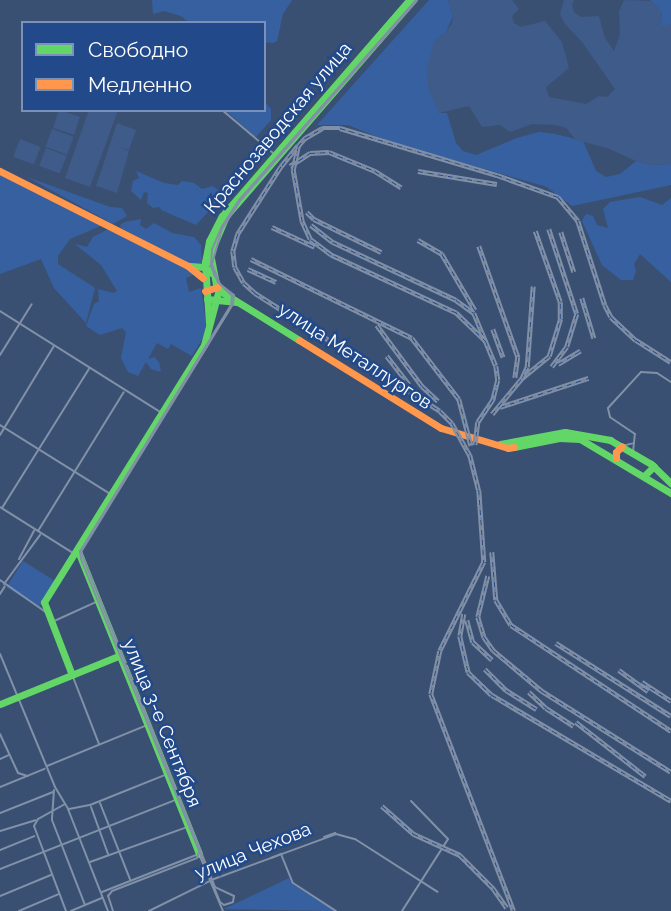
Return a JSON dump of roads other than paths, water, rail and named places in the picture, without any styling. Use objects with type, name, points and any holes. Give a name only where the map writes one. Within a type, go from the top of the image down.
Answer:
[{"type":"main road","name":"Краснозаводская улица","points":[[209,328],[204,267],[209,241],[222,216],[411,0]]},
{"type":"main road","name":"Краснозаводская улица","points":[[211,274],[210,254],[220,225],[237,199],[275,155]]},
{"type":"main road","points":[[0,171],[188,266],[204,280]]},
{"type":"main road","points":[[72,675],[43,605],[204,345],[218,301],[218,288],[204,267],[188,266]]},
{"type":"main road","points":[[218,288],[211,287],[206,295],[218,301],[228,300],[246,305]]},
{"type":"main road","name":"улица Металлургов","points":[[218,288],[427,422],[485,443]]},
{"type":"main road","points":[[212,318],[220,304],[228,300]]},
{"type":"main road","points":[[485,443],[511,444],[565,432],[610,440],[654,466],[671,483]]},
{"type":"main road","points":[[485,443],[513,448],[571,438],[596,446],[671,493]]},
{"type":"main road","points":[[616,458],[617,450],[622,446]]},
{"type":"main road","points":[[644,476],[654,466]]},
{"type":"main road","name":"улица 3-е Сентября","points":[[76,554],[199,854]]},
{"type":"main road","points":[[0,704],[118,656]]},
{"type":"street","points":[[224,112],[275,155]]},
{"type":"street","points":[[229,116],[233,112]]},
{"type":"street","points":[[0,355],[32,304]]},
{"type":"street","points":[[0,311],[162,413]]},
{"type":"street","points":[[0,435],[54,345]]},
{"type":"street","points":[[76,554],[37,533],[1,508],[90,368]]},
{"type":"street","points":[[633,452],[635,434],[610,417],[608,408],[641,372],[657,373],[671,382]]},
{"type":"street","points":[[0,587],[37,533],[125,391]]},
{"type":"street","points":[[0,425],[111,495]]},
{"type":"street","points":[[622,446],[634,442]]},
{"type":"street","points":[[19,561],[24,558],[37,533]]},
{"type":"street","points":[[3,583],[43,605]]},
{"type":"street","points":[[0,594],[3,583]]},
{"type":"street","points":[[49,618],[96,602]]},
{"type":"street","points":[[0,654],[54,787],[68,809],[108,911]]},
{"type":"street","points":[[72,675],[100,744]]},
{"type":"street","points":[[0,787],[146,726]]},
{"type":"street","points":[[0,735],[18,773],[28,776]]},
{"type":"street","points":[[0,759],[9,755]]},
{"type":"street","points":[[68,809],[99,802],[166,775]]},
{"type":"street","points":[[54,787],[52,812],[61,844],[85,905]]},
{"type":"street","points":[[0,813],[54,792]]},
{"type":"street","points":[[0,869],[109,824],[177,800]]},
{"type":"street","points":[[402,911],[445,848],[448,839],[411,801]]},
{"type":"street","points":[[99,802],[130,880]]},
{"type":"street","points":[[0,831],[29,819],[37,820],[65,804]]},
{"type":"street","points":[[90,805],[109,855]]},
{"type":"street","points":[[37,820],[34,828],[36,835],[66,911]]},
{"type":"street","points":[[89,863],[188,827]]},
{"type":"street","name":"улица Чехова","points":[[149,911],[211,881],[336,834],[355,839],[438,892]]},
{"type":"street","points":[[0,850],[36,835]]},
{"type":"street","points":[[101,893],[199,854]]},
{"type":"street","name":"улица 3-е Сентября","points":[[199,854],[222,910]]},
{"type":"street","points":[[281,854],[293,883],[336,911]]},
{"type":"street","points":[[0,896],[51,874]]},
{"type":"street","points":[[19,911],[59,894]]},
{"type":"street","points":[[71,911],[103,897]]},
{"type":"tram line","points":[[416,0],[239,200],[222,226],[212,250],[211,266],[218,282],[232,296],[231,305],[80,551],[202,858],[220,902],[224,905],[233,902],[234,896],[215,887],[81,552],[233,304],[234,295],[220,284],[212,264],[222,229],[240,201],[417,0]]},
{"type":"tram line","points":[[113,911],[108,896],[112,891],[197,858],[200,849]]},
{"type":"railway","points":[[486,342],[456,313],[331,255],[310,239],[302,222],[293,170],[298,146],[305,138],[322,128],[340,128],[497,175],[558,197],[578,221],[611,317],[636,340],[671,362]]},
{"type":"railway","points":[[298,146],[281,167],[238,234],[233,251],[235,267],[244,283],[255,293],[440,411],[452,423],[470,455],[479,490],[484,562],[440,651],[431,694],[514,911]]},
{"type":"railway","points":[[290,166],[310,153],[329,152],[375,171],[401,187]]},
{"type":"railway","points":[[418,171],[497,184]]},
{"type":"railway","points":[[307,212],[314,219],[381,252]]},
{"type":"railway","points":[[311,225],[333,242],[456,300],[474,313],[496,366],[498,380],[493,400],[478,422],[475,445]]},
{"type":"railway","points":[[272,227],[315,247]]},
{"type":"railway","points":[[549,229],[577,314],[567,347],[552,367]]},
{"type":"railway","points":[[522,378],[549,356],[560,319],[560,302],[535,231]]},
{"type":"railway","points":[[561,232],[574,272]]},
{"type":"railway","points":[[418,240],[442,254],[475,310]]},
{"type":"railway","points":[[479,246],[518,357],[515,378]]},
{"type":"railway","points":[[251,259],[412,338],[459,399],[471,445]]},
{"type":"railway","points":[[248,269],[276,282]]},
{"type":"railway","points":[[492,414],[522,378],[527,367],[533,286]]},
{"type":"railway","points":[[582,298],[594,338]]},
{"type":"railway","points":[[377,325],[422,386],[438,401]]},
{"type":"railway","points":[[493,329],[503,357]]},
{"type":"railway","points":[[558,364],[580,351]]},
{"type":"railway","points":[[387,356],[409,384]]},
{"type":"railway","points":[[500,407],[588,378]]},
{"type":"railway","points":[[492,552],[496,600],[511,625],[671,731]]},
{"type":"railway","points":[[488,576],[478,617],[484,637],[493,650],[542,691],[671,772]]},
{"type":"railway","points":[[464,614],[460,636],[468,672],[492,695],[671,801]]},
{"type":"railway","points":[[467,620],[473,642],[492,660]]},
{"type":"railway","points":[[556,643],[671,716]]},
{"type":"railway","points":[[485,669],[506,690],[537,709]]},
{"type":"railway","points":[[619,670],[648,691]]},
{"type":"railway","points":[[642,682],[671,701]]},
{"type":"railway","points":[[529,692],[546,708],[574,726]]},
{"type":"railway","points":[[576,722],[645,776]]},
{"type":"railway","points":[[382,806],[414,834],[460,855],[493,888],[507,908]]}]
